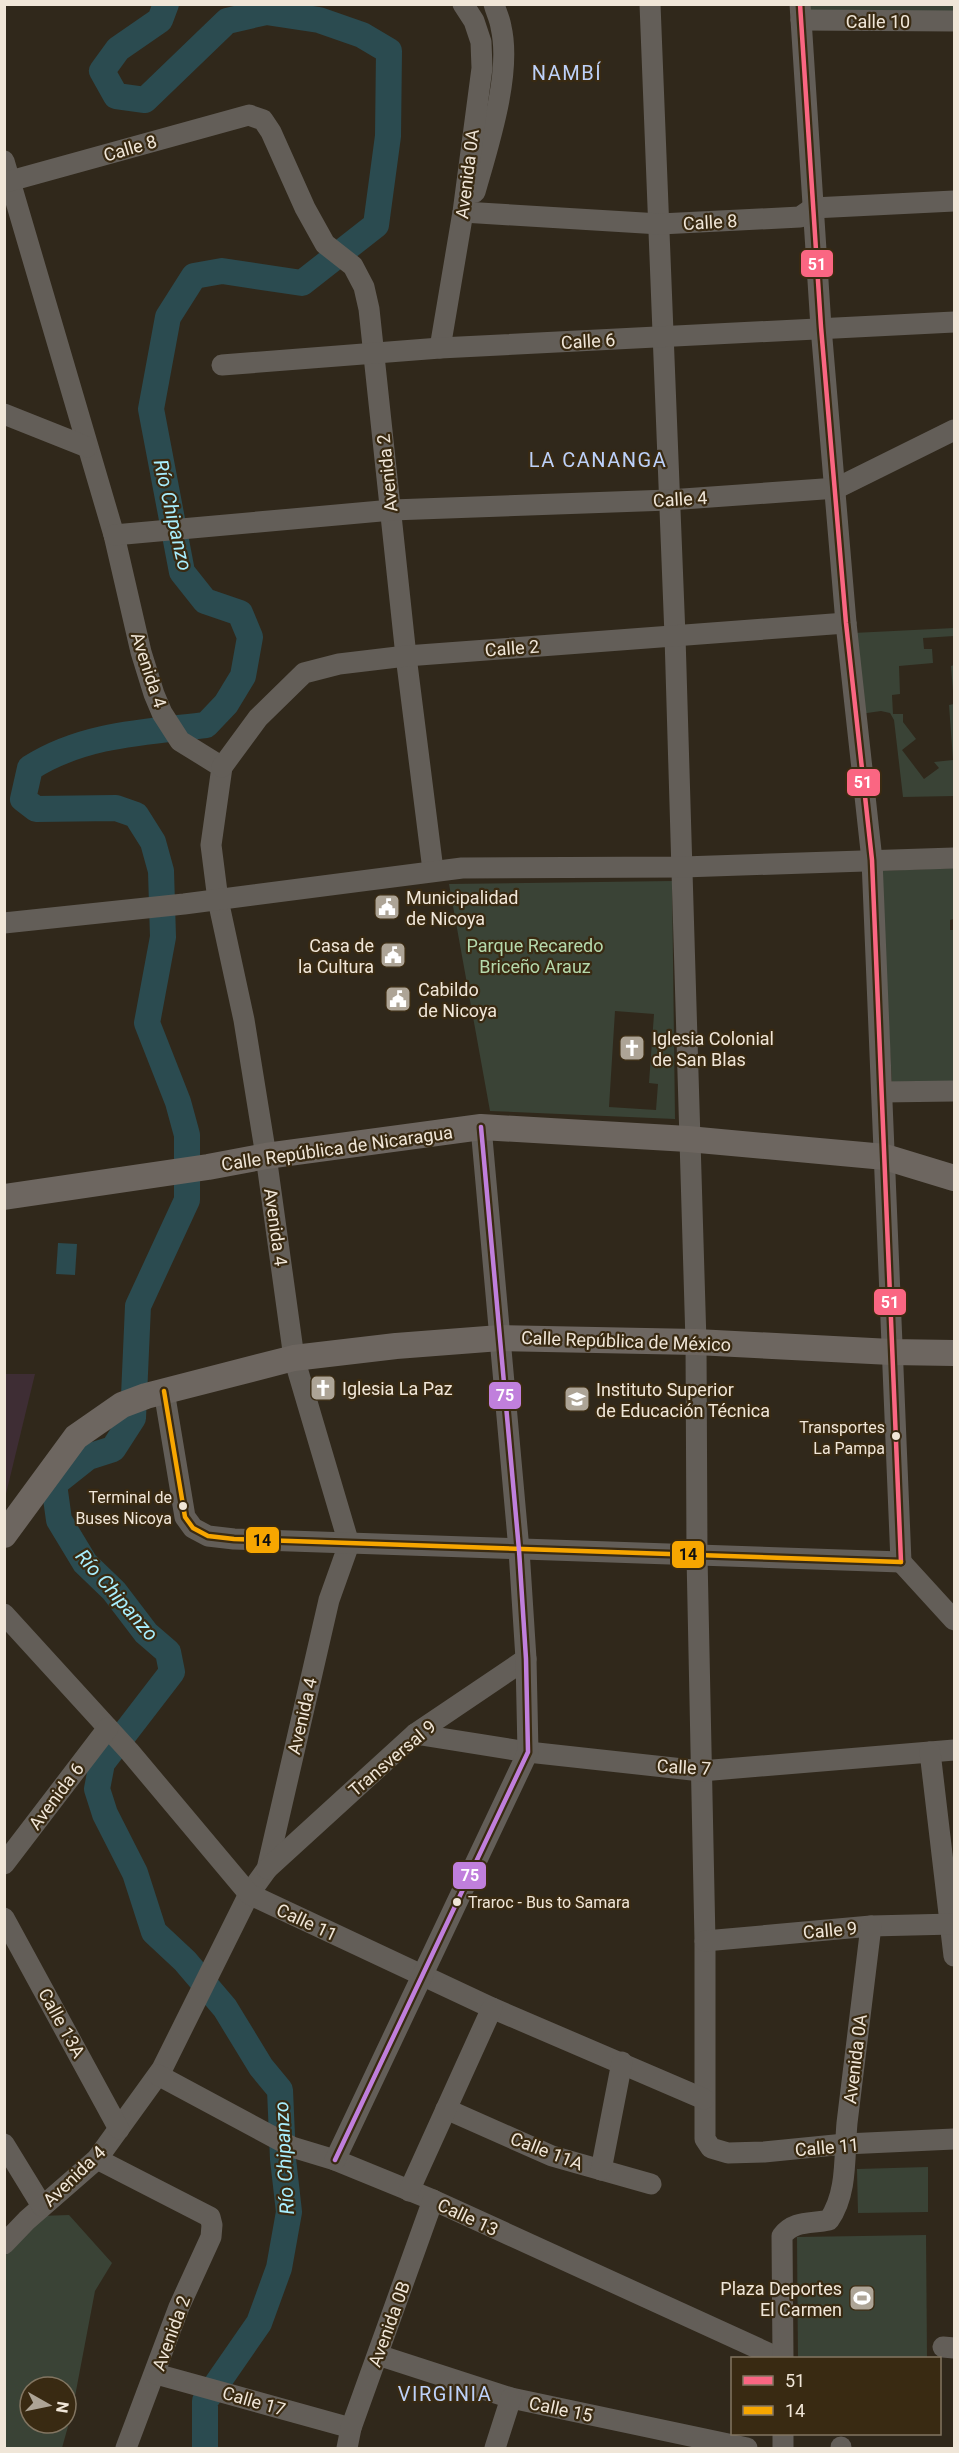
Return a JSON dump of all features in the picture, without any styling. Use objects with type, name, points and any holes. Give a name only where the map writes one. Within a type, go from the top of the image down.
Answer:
[{"type":"main road","name":"Calle República de Nicaragua","points":[[4,1197],[208,1167],[266,1156],[481,1127],[688,1139],[885,1157],[954,1178]]},
{"type":"main road","name":"Calle República de México","points":[[4,1535],[76,1437],[122,1405],[155,1393],[294,1358],[396,1346],[500,1338],[696,1342],[891,1353],[954,1353]]},
{"type":"street","name":"Avenida 0A","points":[[440,348],[466,212],[482,68],[481,42],[474,21],[463,4]]},
{"type":"street","name":"Avenida 0A","points":[[466,212],[493,127],[501,77],[503,50],[501,27],[494,4]]},
{"type":"street","points":[[650,4],[683,867],[688,1139],[696,1342],[697,1556],[705,1941],[704,2099]]},
{"type":"street","points":[[800,12],[821,327],[837,488],[846,623],[872,860],[901,1562],[954,1620]]},
{"type":"street","name":"Calle 10","points":[[800,12],[954,21]]},
{"type":"street","name":"Calle 8","points":[[7,171],[249,115]]},
{"type":"street","name":"Avenida 2","points":[[249,115],[263,120],[325,244],[353,266],[364,287],[374,354],[406,656],[433,870]]},
{"type":"street","name":"Avenida 4","points":[[4,2244],[42,2206],[97,2159],[158,2075],[249,1894],[267,1869],[329,1600],[349,1544],[294,1358],[266,1156],[244,1020],[218,900],[211,845],[222,767],[180,741],[162,713],[154,694],[141,652],[114,535],[7,171]]},
{"type":"street","name":"Calle 8","points":[[466,212],[660,225],[800,217],[813,208],[954,201]]},
{"type":"street","name":"Calle 6","points":[[222,365],[440,348],[954,322]]},
{"type":"street","points":[[4,414],[87,447]]},
{"type":"street","name":"Calle 4","points":[[114,535],[392,510],[669,500],[837,488],[954,430]]},
{"type":"street","name":"Calle 2","points":[[222,767],[258,718],[304,674],[339,664],[406,656],[846,623]]},
{"type":"street","points":[[4,923],[218,900],[462,868],[683,867],[954,858]]},
{"type":"street","points":[[882,1092],[954,1091]]},
{"type":"street","points":[[335,2160],[528,1752],[526,1659],[519,1550],[481,1127]]},
{"type":"street","points":[[155,1393],[185,1517],[193,1528],[208,1536],[349,1544],[901,1562]]},
{"type":"street","name":"Calle 11","points":[[4,1614],[129,1751],[249,1894],[492,2008],[704,2099],[705,2139],[711,2148],[728,2153],[764,2152],[845,2144],[954,2139]]},
{"type":"street","name":"Transversal 9","points":[[267,1869],[415,1734],[526,1659]]},
{"type":"street","name":"Avenida 6","points":[[4,1864],[111,1731]]},
{"type":"street","name":"Calle 7","points":[[415,1734],[528,1752],[701,1771],[954,1750]]},
{"type":"street","points":[[930,1752],[954,1956]]},
{"type":"street","name":"Calle 13A","points":[[4,1918],[119,2128]]},
{"type":"street","name":"Calle 9","points":[[705,1941],[871,1926],[952,1924]]},
{"type":"street","name":"Avenida 0A","points":[[781,2357],[782,2236],[788,2228],[796,2224],[829,2220],[837,2209],[842,2193],[845,2144],[871,1926]]},
{"type":"street","points":[[408,2191],[492,2008]]},
{"type":"street","points":[[601,2170],[622,2062]]},
{"type":"street","name":"Calle 13","points":[[158,2075],[292,2147],[335,2160],[433,2200],[779,2357]]},
{"type":"street","name":"Calle 11A","points":[[446,2109],[552,2156],[651,2184]]},
{"type":"street","points":[[4,2144],[42,2206]]},
{"type":"street","name":"Avenida 2","points":[[97,2159],[210,2217],[211,2237],[179,2307],[156,2374],[126,2448]]},
{"type":"street","name":"Avenida 0B","points":[[349,2438],[433,2200]]},
{"type":"street","name":"Calle 15","points":[[378,2355],[511,2398],[747,2448]]},
{"type":"street","name":"Calle 17","points":[[156,2374],[228,2394],[349,2438]]},
{"type":"street","points":[[495,2448],[511,2398]]},
{"type":"shaded area","points":[[4,1374],[35,1374],[5,1498]]},
{"type":"green space","points":[[800,5],[954,5],[954,21],[801,20]]},
{"type":"green space","points":[[954,628],[954,636],[923,638],[924,649],[932,649],[933,663],[899,666],[900,694],[892,695],[893,714],[903,714],[903,722],[916,739],[902,750],[924,779],[939,768],[934,762],[953,760],[949,705],[954,704],[954,796],[903,797],[894,720],[890,713],[881,711],[860,714],[853,633]]},
{"type":"green space","points":[[954,665],[954,704],[951,666]]},
{"type":"green space","points":[[954,868],[954,919],[950,920],[950,930],[954,930],[954,1081],[892,1082],[879,871]]},
{"type":"green space","name":"Parque Recaredo Briceño Arauz","points":[[672,881],[675,1119],[490,1111],[449,884]],"holes":[[[615,1011],[654,1014],[649,1083],[658,1084],[656,1110],[609,1107]]]},
{"type":"green space","points":[[928,2167],[928,2212],[858,2213],[857,2169]]},
{"type":"green space","points":[[69,2215],[112,2263],[95,2291],[78,2380],[78,2375],[18,2375],[18,2435],[66,2435],[62,2448],[5,2448],[5,2256],[40,2216]]},
{"type":"green space","name":"Plaza Deportes El Carmen","points":[[926,2235],[927,2357],[798,2357],[797,2237]]},
{"type":"water","points":[[58,1243],[77,1244],[75,1275],[56,1274]]},
{"type":"waterway","name":"Río Chipanzo","points":[[166,4],[160,20],[118,49],[102,71],[116,96],[145,100],[227,21],[266,12],[319,20],[362,35],[389,51],[388,136],[376,225],[302,283],[222,271],[194,276],[168,317],[151,409],[182,572],[205,601],[240,613],[250,637],[243,676],[226,704],[206,725],[115,736],[71,748],[30,768],[23,799],[36,809],[116,808],[136,815],[153,842],[161,871],[163,937],[147,1023],[178,1102],[187,1135],[187,1200],[138,1306],[133,1418],[113,1449],[88,1457],[54,1484],[59,1520],[85,1563],[114,1591],[146,1633],[168,1652],[172,1672],[102,1763],[97,1789],[105,1814],[135,1873],[154,1932],[185,1961],[225,2008],[261,2067],[280,2090],[283,2159],[289,2212],[279,2268],[259,2323],[205,2401],[205,2448]]},
{"type":"transit line","name":"51","points":[[800,4],[821,327],[846,623],[872,860],[901,1562]]},
{"type":"transit line","name":"75","points":[[335,2160],[528,1752],[526,1659],[519,1550],[481,1127]]},
{"type":"transit line","name":"14","points":[[164,1391],[185,1517],[193,1528],[208,1536],[234,1539],[901,1562]]},
{"type":"place","name":"Municipalidad de Nicoya","points":[[387,907]]},
{"type":"place","name":"Casa de la Cultura","points":[[393,955]]},
{"type":"place","name":"Cabildo de Nicoya","points":[[398,999]]},
{"type":"place","name":"Iglesia Colonial de San Blas","points":[[632,1048]]},
{"type":"place","name":"Iglesia La Paz","points":[[323,1388]]},
{"type":"place","name":"Instituto Superior de Educación Técnica","points":[[577,1399]]},
{"type":"place","name":"Transportes La Pampa","points":[[896,1436]]},
{"type":"place","name":"Terminal de Buses Nicoya","points":[[183,1506]]},
{"type":"place","name":"Traroc - Bus to Samara","points":[[457,1902]]},
{"type":"place","name":"Plaza Deportes El Carmen","points":[[862,2298]]},
{"type":"district","name":"NAMBÍ","points":[[567,73]]},
{"type":"district","name":"LA CANANGA","points":[[598,460]]},
{"type":"district","name":"VIRGINIA","points":[[445,2394]]}]
